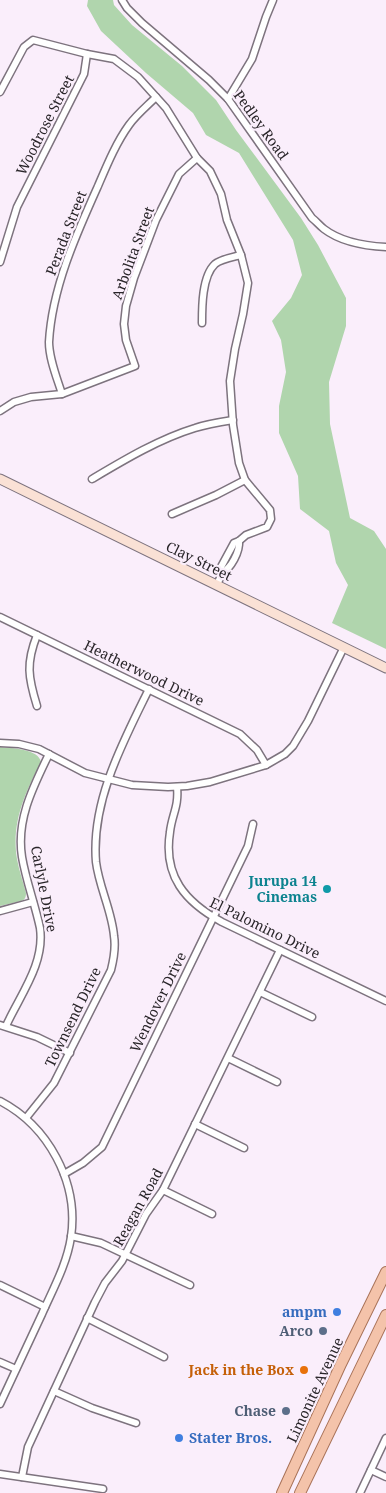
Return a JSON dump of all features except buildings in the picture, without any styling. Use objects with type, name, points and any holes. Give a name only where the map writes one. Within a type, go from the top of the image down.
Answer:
[{"type":"main road","name":"Clay Street","points":[[0,480],[386,668]]},
{"type":"main road","name":"Limonite Avenue","points":[[282,1493],[341,1364],[386,1272]]},
{"type":"main road","points":[[300,1493],[386,1315]]},
{"type":"street","name":"Pedley Road","points":[[122,0],[142,23],[209,80],[228,99],[312,218],[324,229],[337,236],[358,243],[386,247]]},
{"type":"street","points":[[228,99],[252,59],[273,0]]},
{"type":"street","points":[[0,92],[24,47],[33,40],[114,59],[138,77],[166,108],[197,158],[210,171],[221,194],[227,220],[241,255],[248,283],[243,314],[234,349],[230,381],[239,463],[246,480],[270,510],[271,519],[267,526],[246,535],[234,543],[221,567],[222,573],[217,585]]},
{"type":"street","name":"Woodrose Street","points":[[0,262],[17,207],[84,74],[87,54]]},
{"type":"street","name":"Perada Street","points":[[62,394],[49,345],[52,317],[63,271],[115,148],[130,123],[156,97]]},
{"type":"street","name":"Arbolita Street","points":[[62,394],[135,366],[126,340],[124,324],[131,288],[156,220],[179,174],[197,158]]},
{"type":"street","points":[[202,323],[203,294],[210,271],[216,263],[241,255]]},
{"type":"street","points":[[1,408],[31,397],[62,394]]},
{"type":"street","points":[[92,479],[124,460],[170,437],[195,428],[233,420]]},
{"type":"street","points":[[172,514],[246,480]]},
{"type":"street","name":"Heatherwood Drive","points":[[0,616],[240,734],[257,750],[266,765]]},
{"type":"street","points":[[37,634],[30,657],[29,674],[37,706]]},
{"type":"street","points":[[0,743],[29,746],[85,773],[132,784],[150,787],[177,787],[210,782],[266,765],[285,754],[293,746],[300,736],[344,647]]},
{"type":"street","name":"Townsend Drive","points":[[26,1118],[54,1083],[111,970],[115,946],[113,929],[100,883],[96,851],[98,820],[120,747],[149,689]]},
{"type":"street","name":"Carlyle Drive","points":[[3,1026],[29,979],[39,953],[41,940],[37,914],[22,856],[21,836],[23,816],[49,754]]},
{"type":"street","name":"El Palomino Drive","points":[[177,787],[177,804],[168,844],[170,865],[179,886],[187,898],[213,917],[386,1001]]},
{"type":"street","name":"Wendover Drive","points":[[64,1174],[83,1163],[102,1147],[248,846],[253,824]]},
{"type":"street","points":[[0,911],[33,902]]},
{"type":"street","name":"Reagan Road","points":[[22,1478],[28,1447],[87,1318],[102,1288],[118,1268],[144,1218],[163,1190],[280,950]]},
{"type":"street","points":[[260,992],[312,1017]]},
{"type":"street","points":[[3,1026],[37,1037],[70,1053]]},
{"type":"street","points":[[228,1058],[277,1082]]},
{"type":"street","points":[[0,1101],[9,1105],[26,1118],[49,1144],[61,1164],[72,1209],[71,1236],[63,1268],[0,1404]]},
{"type":"street","points":[[195,1124],[244,1148]]},
{"type":"street","points":[[163,1190],[212,1214]]},
{"type":"street","points":[[71,1236],[93,1240],[190,1285]]},
{"type":"street","points":[[0,1285],[45,1307]]},
{"type":"street","points":[[87,1318],[164,1357]]},
{"type":"street","points":[[0,1362],[16,1369]]},
{"type":"street","points":[[54,1391],[92,1408],[136,1423]]},
{"type":"street","points":[[360,1493],[386,1438]]},
{"type":"street","points":[[371,1470],[386,1477]]},
{"type":"street","points":[[0,1474],[103,1488]]},
{"type":"green space","points":[[88,0],[113,0],[114,5],[132,25],[182,66],[216,100],[301,218],[318,245],[346,298],[346,326],[329,382],[330,424],[350,518],[374,531],[386,549],[386,649],[332,623],[348,585],[336,563],[329,531],[300,509],[298,476],[279,433],[279,406],[286,372],[281,340],[272,321],[291,298],[302,275],[293,240],[239,153],[206,135],[193,113],[101,31],[87,6]]},
{"type":"green space","points":[[0,747],[30,752],[35,754],[41,762],[25,797],[16,833],[17,859],[26,893],[25,897],[22,901],[0,906]]},
{"type":"place","name":"Jurupa 14 Cinemas","points":[[327,889]]},
{"type":"place","name":"ampm","points":[[337,1312]]},
{"type":"place","name":"Arco","points":[[323,1331]]},
{"type":"place","name":"Jack in the Box","points":[[304,1370]]},
{"type":"place","name":"Chase","points":[[286,1411]]},
{"type":"place","name":"Stater Bros.","points":[[179,1438]]}]
